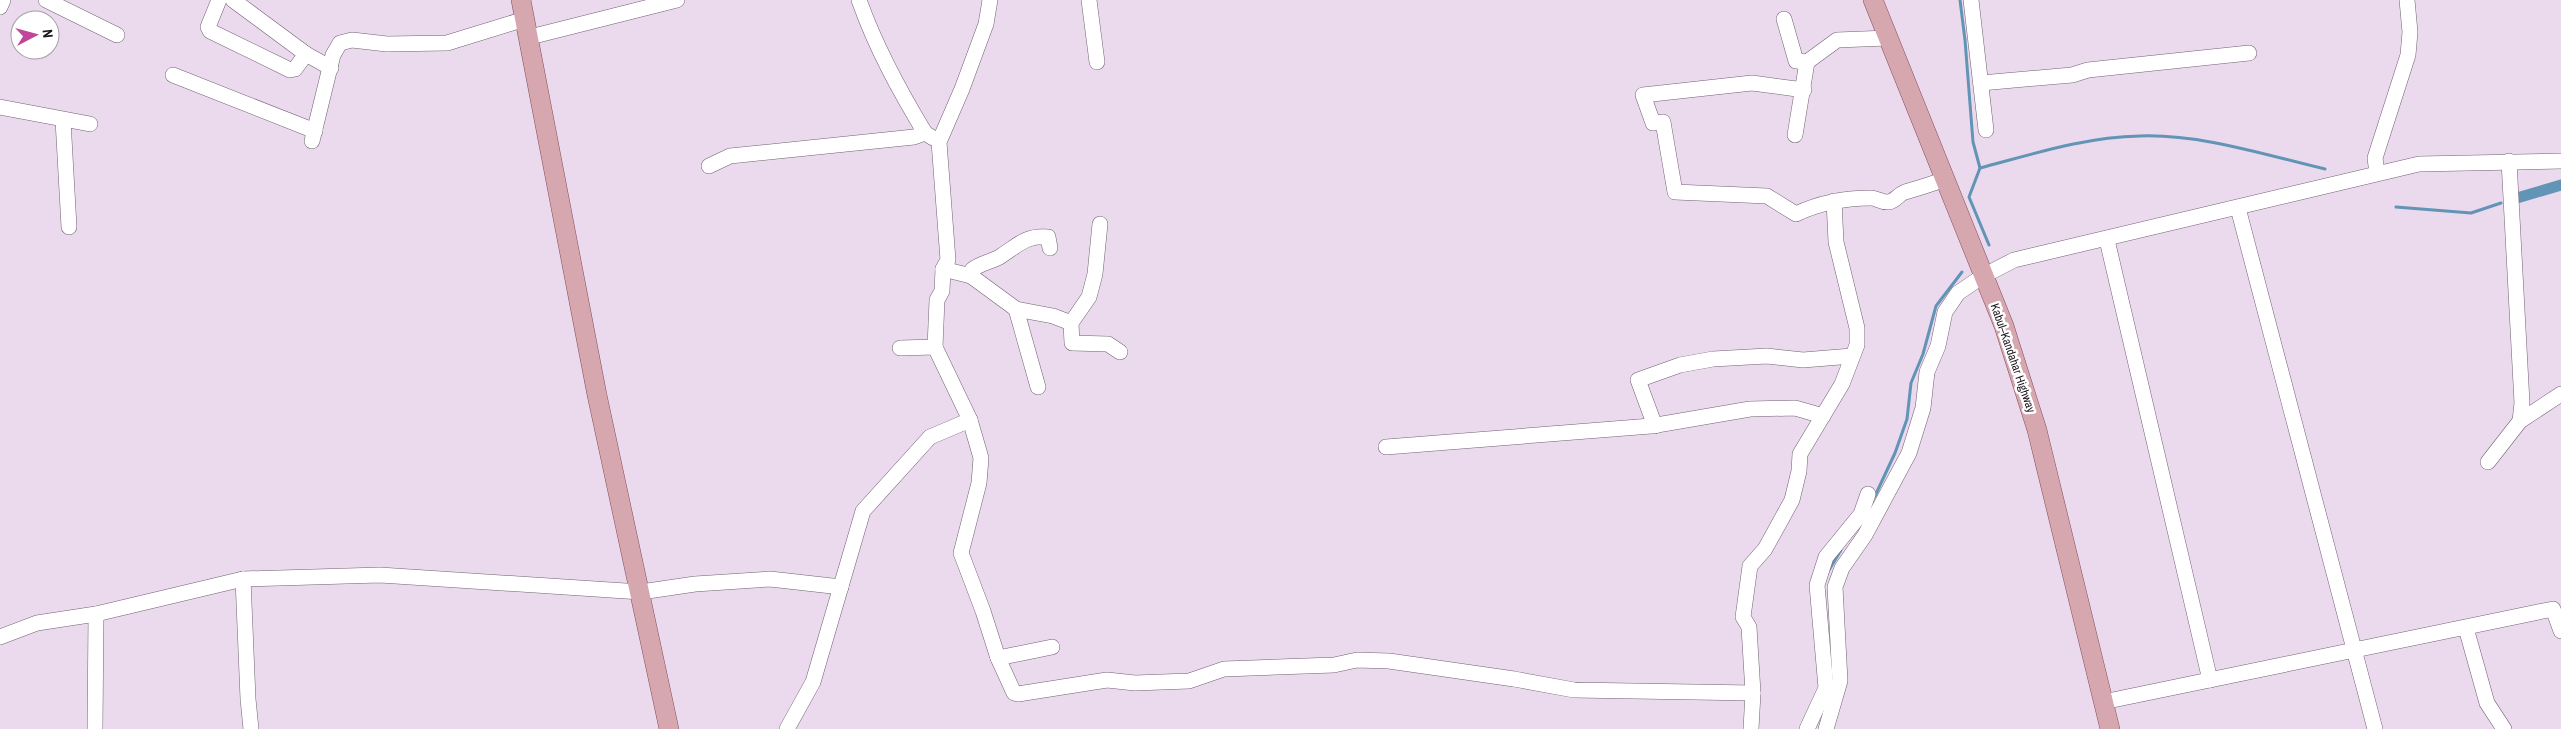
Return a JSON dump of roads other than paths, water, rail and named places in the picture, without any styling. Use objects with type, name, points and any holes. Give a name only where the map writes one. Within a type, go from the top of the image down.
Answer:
[{"type":"main road","points":[[522,0],[596,395],[641,592],[669,729]]},
{"type":"main road","name":"Kabul–Kandahar Highway","points":[[1873,0],[2004,326],[2037,430],[2110,729]]},
{"type":"street","points":[[0,7],[3,0]]},
{"type":"street","points":[[46,0],[118,35]]},
{"type":"street","points":[[219,0],[208,27],[210,32],[290,70],[295,70],[306,54]]},
{"type":"street","points":[[233,0],[306,54],[331,68]]},
{"type":"street","points":[[173,75],[314,136],[333,55],[340,43],[352,40],[387,44],[447,43],[677,0]]},
{"type":"street","points":[[859,0],[871,33],[893,81],[925,133],[939,142]]},
{"type":"street","points":[[990,0],[986,24],[969,71],[939,142],[948,260],[942,269],[942,291],[937,300],[935,347],[970,420],[981,458],[979,483],[961,554],[983,611],[998,658],[1014,693],[1018,694],[1107,680],[1135,683],[1189,681],[1224,670],[1334,665],[1357,660],[1388,661],[1574,690],[1753,692]]},
{"type":"street","points":[[1088,0],[1097,62]]},
{"type":"street","points":[[1971,0],[1986,130]]},
{"type":"street","points":[[2377,173],[2375,158],[2408,55],[2410,32],[2407,0]]},
{"type":"street","points":[[1784,19],[1796,61],[1808,62],[1837,40],[1888,38]]},
{"type":"street","points":[[1981,83],[2072,75],[2088,70],[2249,53]]},
{"type":"street","points":[[1795,135],[1808,62]]},
{"type":"street","points":[[1804,90],[1752,83],[1643,94],[1653,123],[1663,122],[1675,192],[1767,196],[1796,214],[1813,206],[1834,201],[1873,198],[1884,202],[1892,202],[1904,192],[1920,189],[1945,179]]},
{"type":"street","points":[[0,107],[90,124]]},
{"type":"street","points":[[63,120],[69,227]]},
{"type":"street","points":[[710,166],[730,156],[914,137],[925,133]]},
{"type":"street","points":[[2509,161],[2522,403],[2520,421]]},
{"type":"street","points":[[1807,729],[1832,688],[1840,681],[1835,587],[1837,581],[1842,568],[1865,535],[1885,500],[1909,453],[1923,408],[1927,372],[1938,346],[1945,312],[1958,293],[1983,276],[2014,260],[2107,240],[2377,173],[2419,164],[2561,161]]},
{"type":"street","points":[[1751,729],[1753,692],[1750,627],[1743,617],[1750,566],[1765,549],[1792,500],[1799,470],[1800,454],[1842,384],[1857,345],[1857,328],[1836,242],[1834,201]]},
{"type":"street","points":[[2238,208],[2375,729]]},
{"type":"street","points":[[1100,224],[1094,274],[1089,297],[1071,324],[1072,342],[1108,344],[1120,352]]},
{"type":"street","points":[[971,276],[972,270],[976,267],[1001,256],[1023,239],[1048,237],[1050,248]]},
{"type":"street","points":[[2107,240],[2210,680]]},
{"type":"street","points":[[942,269],[971,276],[1016,309],[1053,316],[1071,324]]},
{"type":"street","points":[[1016,309],[1038,387]]},
{"type":"street","points":[[900,348],[935,347]]},
{"type":"street","points":[[1655,426],[1638,380],[1671,368],[1713,359],[1767,356],[1802,360],[1852,356]]},
{"type":"street","points":[[2488,462],[2520,421],[2561,394]]},
{"type":"street","points":[[1386,447],[1655,426],[1750,410],[1795,408],[1823,416]]},
{"type":"street","points":[[787,729],[813,682],[863,511],[930,437],[970,420]]},
{"type":"street","points":[[1826,729],[1832,688],[1818,582],[1826,557],[1861,514],[1868,494]]},
{"type":"street","points":[[0,637],[37,623],[96,614],[243,579],[380,575],[641,592],[695,584],[770,579],[841,587]]},
{"type":"street","points":[[243,579],[251,729]]},
{"type":"street","points":[[1818,582],[1837,581]]},
{"type":"street","points":[[2103,702],[2553,609],[2561,631]]},
{"type":"street","points":[[95,729],[96,614]]},
{"type":"street","points":[[2466,628],[2488,702],[2504,729]]},
{"type":"street","points":[[998,658],[1052,647]]},
{"type":"waterway","points":[[1960,0],[1973,142],[1980,168],[1969,197],[1989,245]]},
{"type":"waterway","points":[[1980,168],[2039,152],[2099,139],[2163,136],[2210,142],[2325,169]]},
{"type":"waterway","points":[[2517,198],[2561,185]]},
{"type":"waterway","points":[[2396,207],[2471,213],[2501,203]]},
{"type":"waterway","points":[[1875,496],[1895,453],[1907,419],[1911,383],[1923,354],[1936,306],[1962,272]]},
{"type":"waterway","points":[[1829,570],[1841,550]]}]
